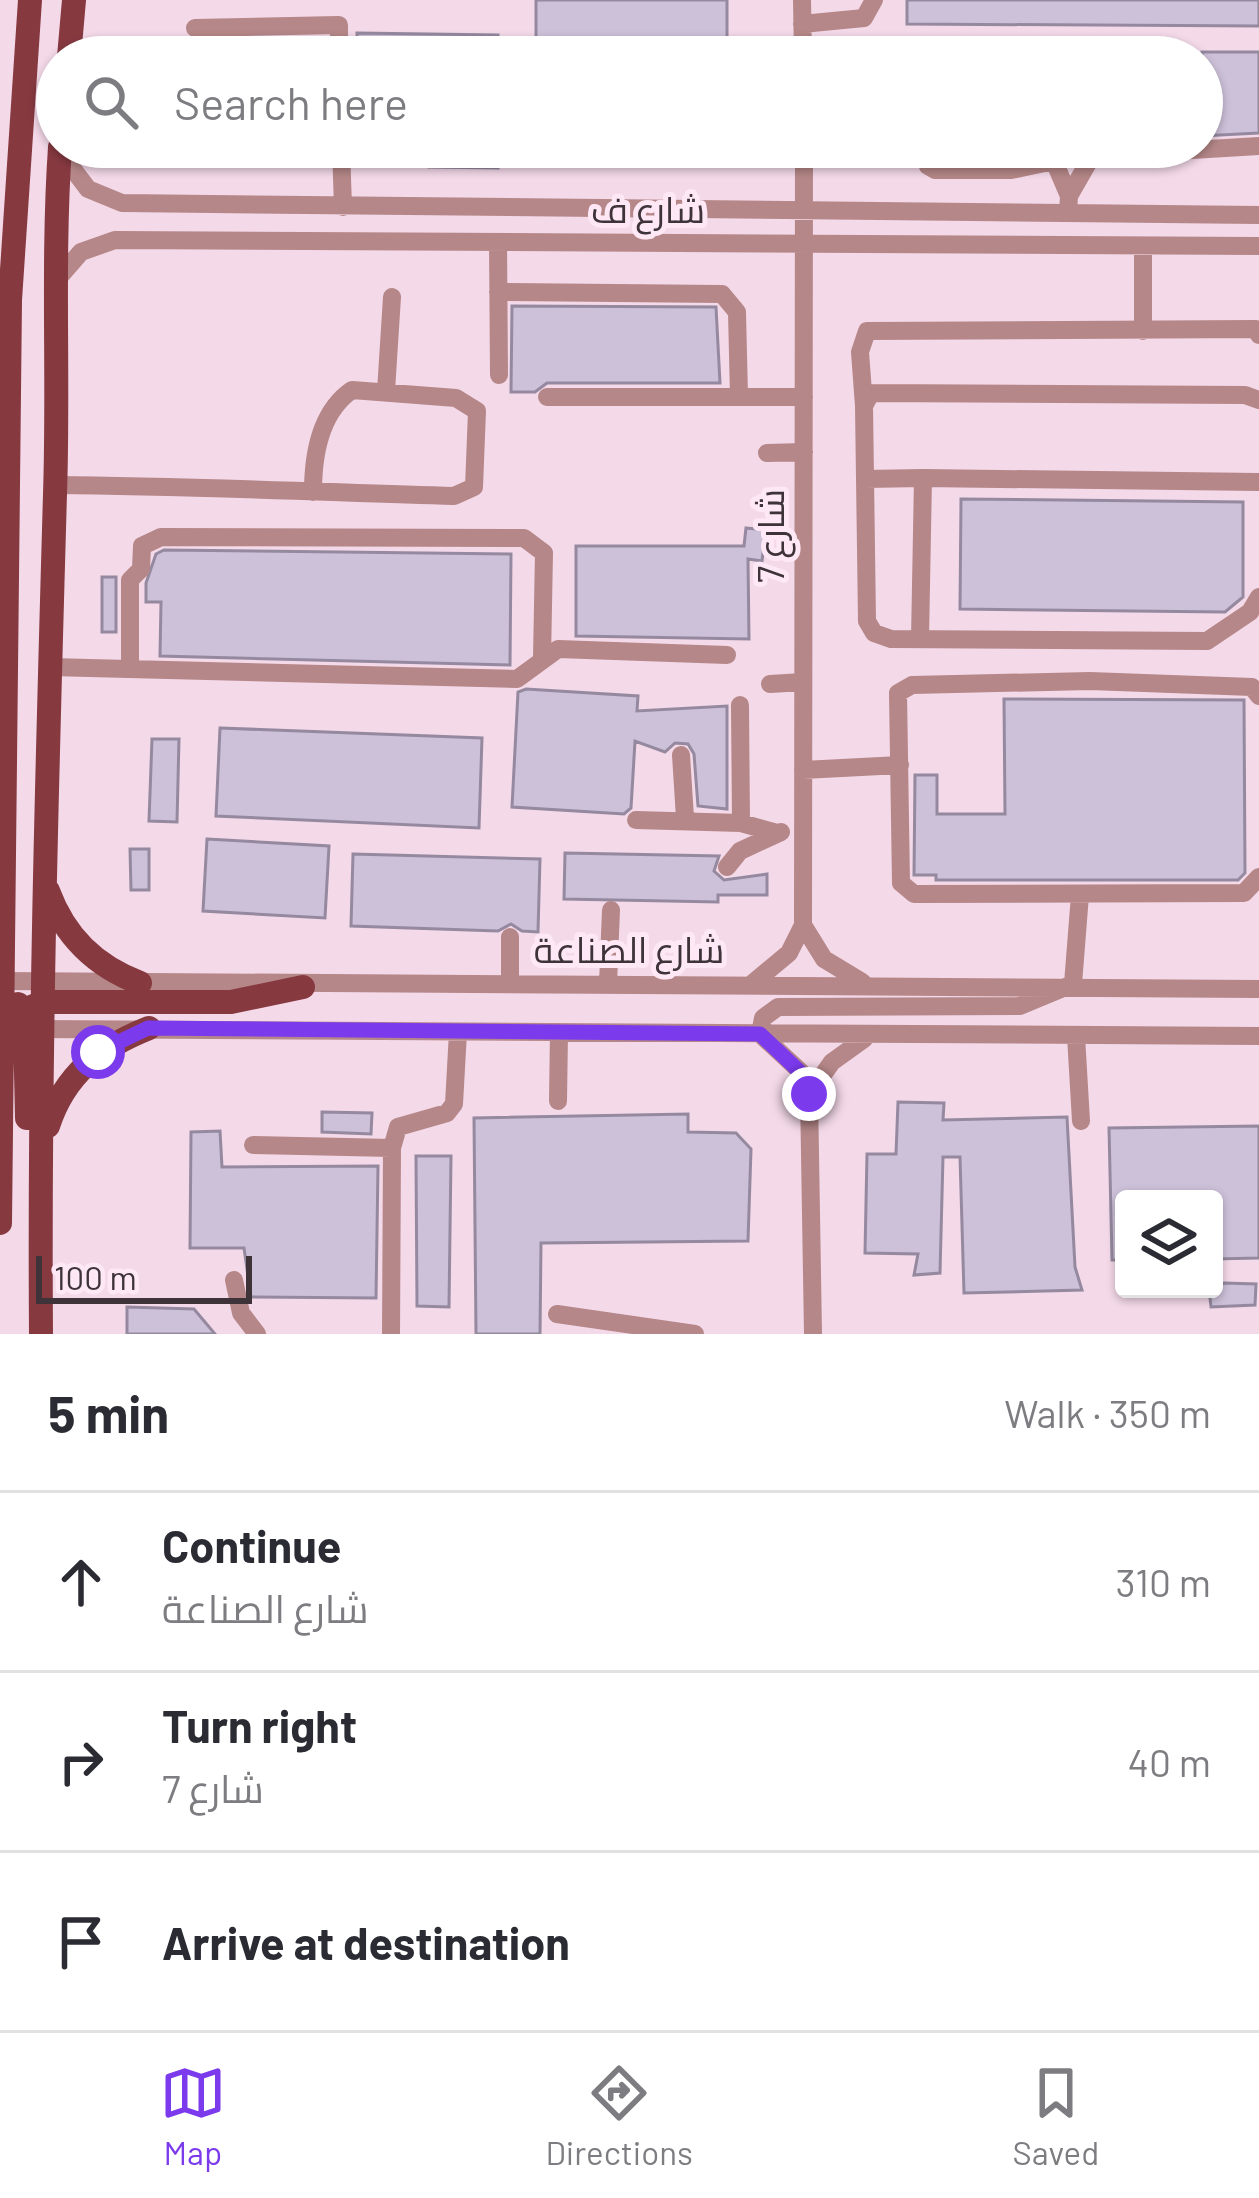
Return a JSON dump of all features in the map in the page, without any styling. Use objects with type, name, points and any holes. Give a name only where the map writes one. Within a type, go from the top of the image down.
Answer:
[{"type":"main road","points":[[30,0],[8,169],[1,872],[42,1146],[41,1334]]},
{"type":"main road","points":[[71,36],[74,0]]},
{"type":"main road","points":[[0,1223],[1,1140],[19,1006],[44,880],[56,485],[53,284],[59,168]]},
{"type":"main road","points":[[2,780],[13,848],[27,1195],[40,1257]]},
{"type":"main road","points":[[44,880],[77,944],[106,968],[140,982]]},
{"type":"main road","points":[[19,1006],[231,1002],[303,987]]},
{"type":"main road","points":[[42,1146],[61,1094],[77,1071],[98,1052],[148,1028]]},
{"type":"street","points":[[802,0],[802,36]]},
{"type":"street","points":[[802,24],[864,19],[874,0]]},
{"type":"street","points":[[195,28],[339,25],[339,36]]},
{"type":"street","points":[[1223,147],[1259,146]]},
{"type":"street","name":"شارع ف","points":[[73,168],[88,189],[122,203],[805,214],[1069,204],[1254,213]]},
{"type":"street","points":[[342,168],[343,207]]},
{"type":"street","name":"شارع 7","points":[[803,925],[804,168]]},
{"type":"street","points":[[932,168],[1016,168]]},
{"type":"street","points":[[1057,168],[1069,204]]},
{"type":"street","points":[[1069,204],[1086,168]]},
{"type":"street","name":"شارع ف","points":[[53,284],[81,252],[115,240],[1256,248]]},
{"type":"street","points":[[498,242],[499,375]]},
{"type":"street","points":[[1143,245],[1143,331]]},
{"type":"street","points":[[498,292],[722,293],[737,312],[739,397]]},
{"type":"street","points":[[386,391],[392,297]]},
{"type":"street","points":[[1259,334],[1256,329],[867,331],[860,352],[867,621],[874,634],[920,639],[1207,641],[1250,612],[1259,597]]},
{"type":"street","points":[[56,485],[454,496],[474,487],[477,411],[456,398],[352,390],[341,397],[317,444],[313,492]]},
{"type":"street","points":[[865,406],[871,393],[1245,395],[1259,400]]},
{"type":"street","points":[[547,397],[804,398]]},
{"type":"street","points":[[766,453],[804,452]]},
{"type":"street","points":[[920,639],[922,478]]},
{"type":"street","points":[[865,479],[1259,482]]},
{"type":"street","points":[[130,669],[130,580],[141,569],[142,546],[161,538],[524,538],[544,553],[542,658]]},
{"type":"street","points":[[50,667],[517,680],[558,649],[727,655]]},
{"type":"street","points":[[770,684],[803,682]]},
{"type":"street","points":[[1259,696],[1252,687],[1153,682],[912,685],[898,693],[901,883],[914,894],[1244,893],[1259,877]]},
{"type":"street","points":[[740,705],[741,823]]},
{"type":"street","points":[[681,755],[685,818]]},
{"type":"street","points":[[803,770],[900,765]]},
{"type":"street","points":[[636,820],[685,818],[776,832],[803,830]]},
{"type":"street","points":[[727,867],[740,851],[776,832]]},
{"type":"street","points":[[760,1034],[763,1018],[778,1007],[1020,1006],[1073,984],[1080,895]]},
{"type":"street","points":[[608,984],[611,910]]},
{"type":"street","points":[[753,983],[789,953],[803,925]]},
{"type":"street","points":[[803,925],[824,959],[840,972],[878,986]]},
{"type":"street","points":[[510,937],[511,984]]},
{"type":"street","name":"شارع الصناعة","points":[[19,1006],[140,982],[303,987],[753,983],[1259,989]]},
{"type":"street","points":[[19,1006],[148,1028],[1256,1037]]},
{"type":"street","points":[[391,1334],[392,1148],[398,1127],[447,1113],[454,1104],[458,1032]]},
{"type":"street","points":[[558,1101],[559,1032]]},
{"type":"street","points":[[760,1034],[800,1072],[809,1094],[813,1334]]},
{"type":"street","points":[[809,1094],[849,1046],[869,1036]]},
{"type":"street","points":[[1076,1036],[1081,1121]]},
{"type":"street","points":[[253,1145],[392,1148]]},
{"type":"street","points":[[234,1280],[241,1313],[257,1334]]},
{"type":"street","points":[[557,1314],[695,1334]]},
{"type":"building","points":[[536,0],[727,0],[727,36],[536,36]]},
{"type":"building","points":[[907,0],[1259,0],[1259,26],[907,24]]},
{"type":"building","points":[[357,33],[498,35],[498,36]]},
{"type":"building","points":[[1223,52],[1259,52],[1259,133],[1223,135]]},
{"type":"building","points":[[512,306],[716,307],[720,383],[547,383],[535,392],[511,392]]},
{"type":"building","points":[[961,499],[1243,502],[1243,597],[1225,612],[960,609]]},
{"type":"building","points":[[746,528],[766,530],[762,561],[748,559],[749,639],[576,636],[576,546],[744,546]]},
{"type":"building","points":[[164,550],[511,554],[510,665],[160,656],[161,602],[146,602],[146,583],[156,554]]},
{"type":"building","points":[[102,577],[116,577],[116,632],[102,632]]},
{"type":"building","points":[[518,692],[638,696],[637,711],[727,706],[727,809],[698,806],[694,754],[688,744],[675,743],[665,752],[635,741],[631,808],[624,814],[512,807]]},
{"type":"building","points":[[1004,699],[1244,700],[1245,873],[1238,880],[936,880],[936,875],[914,875],[915,775],[937,775],[937,814],[1005,814]]},
{"type":"building","points":[[220,728],[482,738],[479,828],[216,816]]},
{"type":"building","points":[[152,739],[179,739],[177,822],[149,821]]},
{"type":"building","points":[[207,839],[329,846],[325,918],[203,911]]},
{"type":"building","points":[[130,849],[149,849],[149,890],[131,890]]},
{"type":"building","points":[[565,853],[719,856],[714,871],[724,880],[767,874],[767,895],[718,895],[718,902],[564,899]]},
{"type":"building","points":[[353,854],[540,859],[538,932],[511,924],[498,931],[351,926]]},
{"type":"building","points":[[898,1102],[944,1103],[943,1120],[1067,1117],[1075,1267],[1082,1290],[964,1293],[960,1157],[943,1157],[940,1273],[914,1275],[918,1254],[865,1253],[867,1154],[896,1154]]},
{"type":"building","points":[[322,1112],[372,1113],[371,1134],[322,1132]]},
{"type":"building","points":[[688,1114],[688,1132],[736,1133],[751,1149],[748,1241],[541,1243],[540,1334],[476,1334],[474,1118]]},
{"type":"building","points":[[1259,1126],[1259,1258],[1223,1259],[1223,1190],[1115,1190],[1112,1260],[1109,1128]]},
{"type":"building","points":[[220,1131],[222,1167],[378,1166],[376,1298],[251,1297],[244,1248],[190,1248],[191,1132]]},
{"type":"building","points":[[416,1156],[451,1156],[449,1307],[417,1306]]},
{"type":"building","points":[[1223,1283],[1256,1284],[1255,1305],[1211,1307],[1210,1298],[1223,1298]]},
{"type":"building","points":[[127,1307],[194,1309],[215,1334],[127,1334]]},
{"type":"route","points":[[98,1052],[148,1028],[760,1034],[800,1072],[809,1094]]}]
